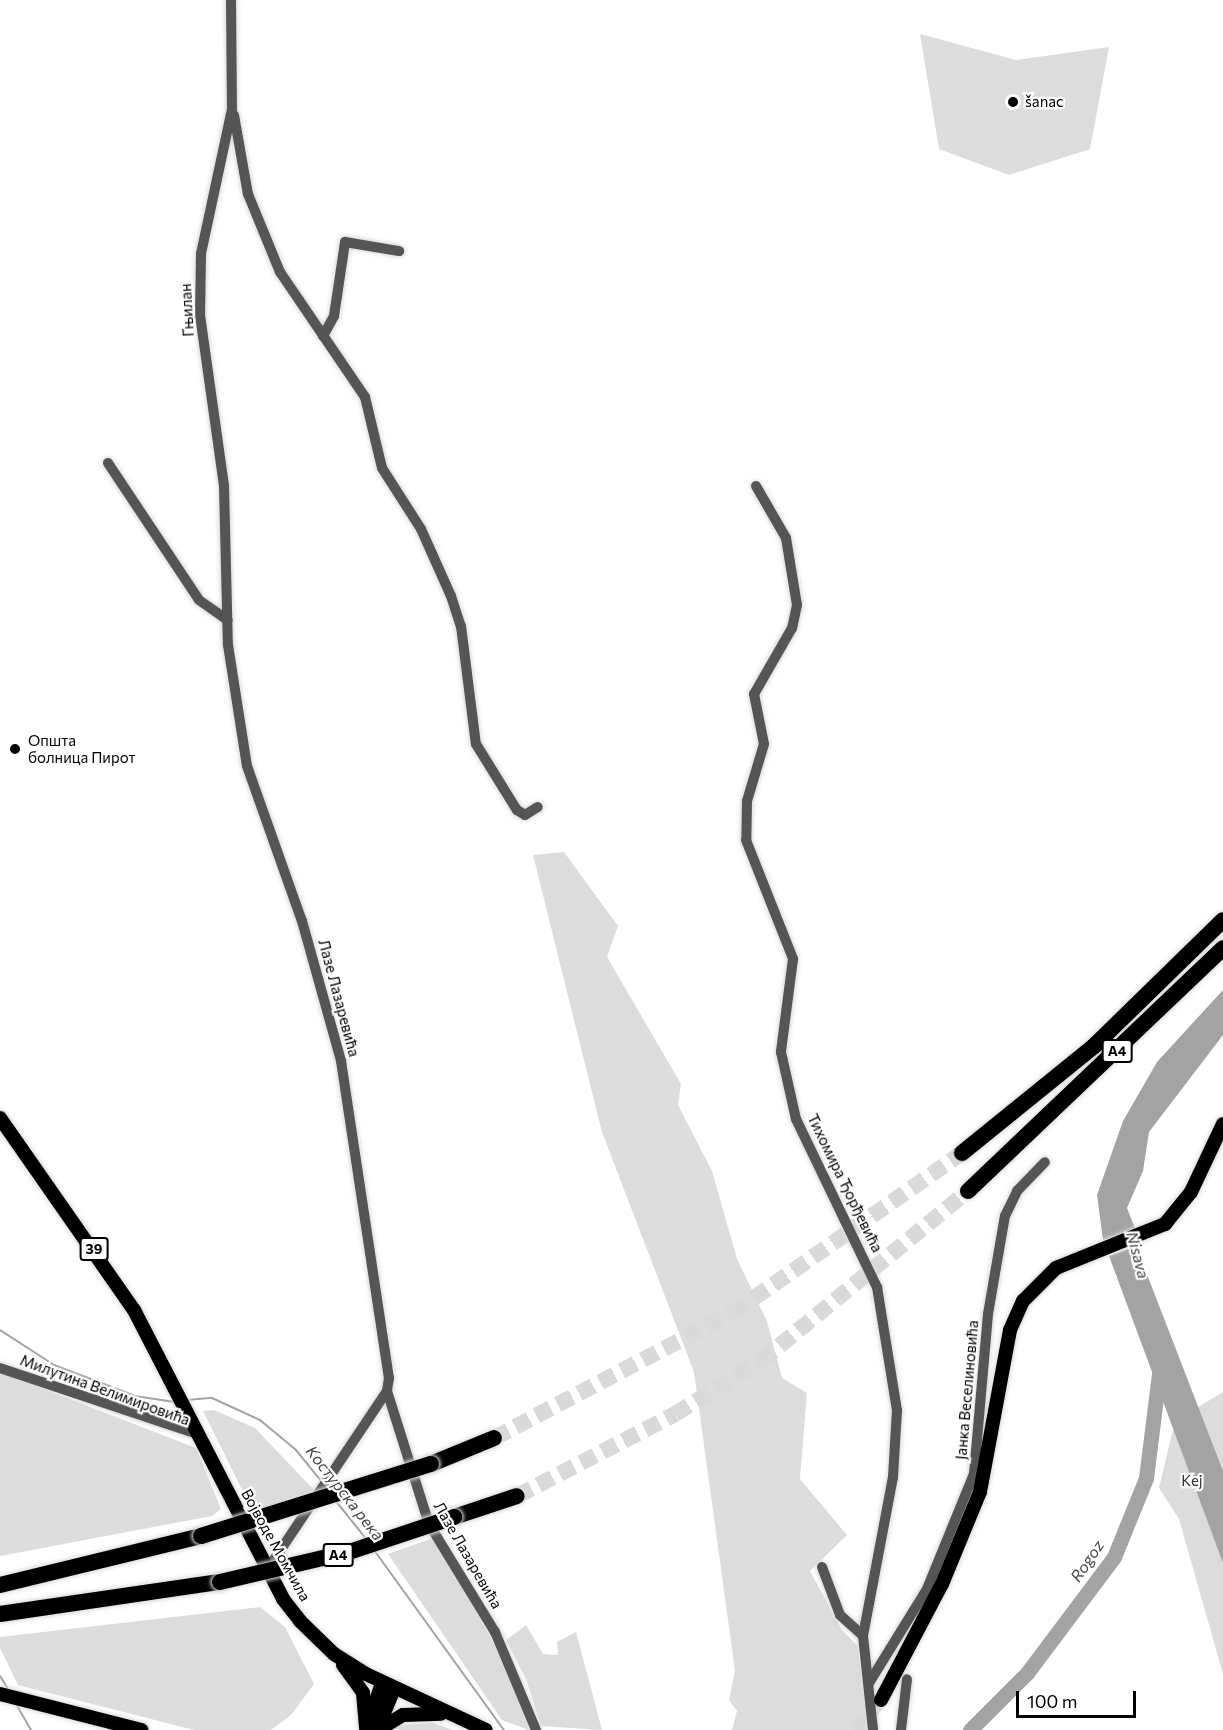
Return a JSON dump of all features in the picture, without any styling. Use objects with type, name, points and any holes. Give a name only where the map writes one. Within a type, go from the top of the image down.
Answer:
[{"type":"highway","name":"A4","points":[[962,1153],[1094,1046],[1223,920]]},
{"type":"highway","name":"A4","points":[[968,1191],[1223,948]]},
{"type":"highway","points":[[0,1585],[201,1536],[431,1464],[494,1438]]},
{"type":"highway","name":"A4","points":[[0,1614],[220,1582],[349,1552],[517,1496]]},
{"type":"main road","name":"Војводе Момчила","points":[[0,1118],[120,1287],[188,1412],[268,1569],[295,1613],[334,1654],[388,1686]]},
{"type":"main road","points":[[881,1700],[942,1584],[980,1492],[1016,1313],[1038,1281],[1075,1258],[1159,1228],[1185,1204],[1223,1124]]},
{"type":"main road","points":[[334,1654],[363,1693],[373,1728]]},
{"type":"main road","points":[[373,1728],[388,1686]]},
{"type":"main road","name":"39","points":[[388,1686],[486,1730]]},
{"type":"main road","points":[[0,1694],[26,1698],[141,1730]]},
{"type":"main road","points":[[373,1728],[411,1713],[452,1715]]},
{"type":"street","name":"Гњилан","points":[[228,620],[223,476],[200,315],[201,255],[232,109],[231,0]]},
{"type":"street","points":[[232,109],[248,194],[280,272],[365,397],[382,468],[421,529],[451,596],[461,626],[476,744],[517,810],[525,815],[538,807]]},
{"type":"street","points":[[323,336],[334,316],[345,242],[399,250]]},
{"type":"street","points":[[108,463],[199,600],[228,620]]},
{"type":"street","name":"Тихомира Ђорђевића","points":[[756,486],[788,545],[797,604],[792,628],[754,694],[764,744],[747,801],[746,840],[793,959],[781,1052],[796,1119],[877,1287],[897,1410],[893,1477],[863,1636],[873,1730]]},
{"type":"street","name":"Лазе Лазаревића","points":[[228,620],[248,766],[302,921],[342,1060],[381,1307],[387,1391],[429,1524],[495,1632],[536,1730]]},
{"type":"street","name":"Јанка Веселиновића","points":[[869,1683],[927,1589],[971,1485],[1005,1215],[1017,1191],[1045,1162]]},
{"type":"street","name":"Милутина Велимировића","points":[[0,1368],[200,1435]]},
{"type":"street","points":[[268,1569],[322,1492],[387,1391]]},
{"type":"street","points":[[822,1567],[840,1615],[863,1636]]},
{"type":"street","points":[[901,1730],[907,1679]]},
{"type":"green space","points":[[920,34],[1016,60],[1109,47],[1090,149],[1009,175],[939,149]]},
{"type":"green space","points":[[564,852],[618,926],[607,957],[681,1084],[678,1105],[712,1171],[737,1259],[767,1321],[782,1378],[807,1393],[800,1479],[847,1535],[810,1571],[842,1630],[857,1645],[870,1730],[732,1730],[737,1711],[729,1700],[735,1671],[694,1372],[602,1132],[533,855]]},
{"type":"green space","points":[[0,1372],[196,1448],[221,1509],[212,1516],[0,1556]]},
{"type":"green space","name":"Кеј","points":[[1223,1392],[1223,1674],[1179,1519],[1159,1488],[1175,1421]]},
{"type":"green space","points":[[214,1410],[255,1428],[316,1492],[254,1514],[203,1411]]},
{"type":"green space","points":[[436,1537],[509,1672],[529,1730],[502,1720],[388,1554]]},
{"type":"green space","points":[[260,1607],[285,1627],[314,1684],[291,1715],[271,1730],[194,1730],[18,1685],[0,1648],[0,1637]]},
{"type":"green space","points":[[526,1625],[543,1654],[558,1655],[557,1642],[576,1632],[602,1730],[541,1726],[526,1679],[506,1640]]},
{"type":"green space","points":[[433,1723],[453,1730],[392,1730],[399,1725]]},
{"type":"water","points":[[1223,990],[1223,1035],[1149,1132],[1143,1171],[1127,1208],[1136,1231],[1103,1240],[1097,1195],[1123,1121],[1157,1062]]},
{"type":"water","name":"Nisava","points":[[1136,1246],[1223,1471],[1223,1563],[1109,1256]]},
{"type":"waterway","name":"Костурска река","points":[[0,1330],[54,1365],[135,1396],[175,1402]]},
{"type":"waterway","name":"Rogoz","points":[[970,1730],[1027,1673],[1114,1557],[1146,1478],[1159,1374]]},
{"type":"waterway","name":"Костурска река","points":[[187,1400],[212,1398],[260,1420],[296,1450],[321,1481]]},
{"type":"waterway","name":"Костурска река","points":[[335,1500],[367,1540]]},
{"type":"waterway","name":"Костурска река","points":[[374,1550],[504,1730]]},
{"type":"waterway","points":[[0,1676],[8,1689]]},
{"type":"waterway","points":[[16,1704],[31,1730]]},
{"type":"tunnel","points":[[494,1438],[734,1312],[962,1153]]},
{"type":"tunnel","points":[[517,1496],[675,1414],[761,1361],[968,1191]]},
{"type":"tunnel","points":[[855,1730],[878,1704]]},
{"type":"place","name":"šanac","points":[[1013,102]]},
{"type":"place","name":"Општа болница Пирот","points":[[15,749]]}]
